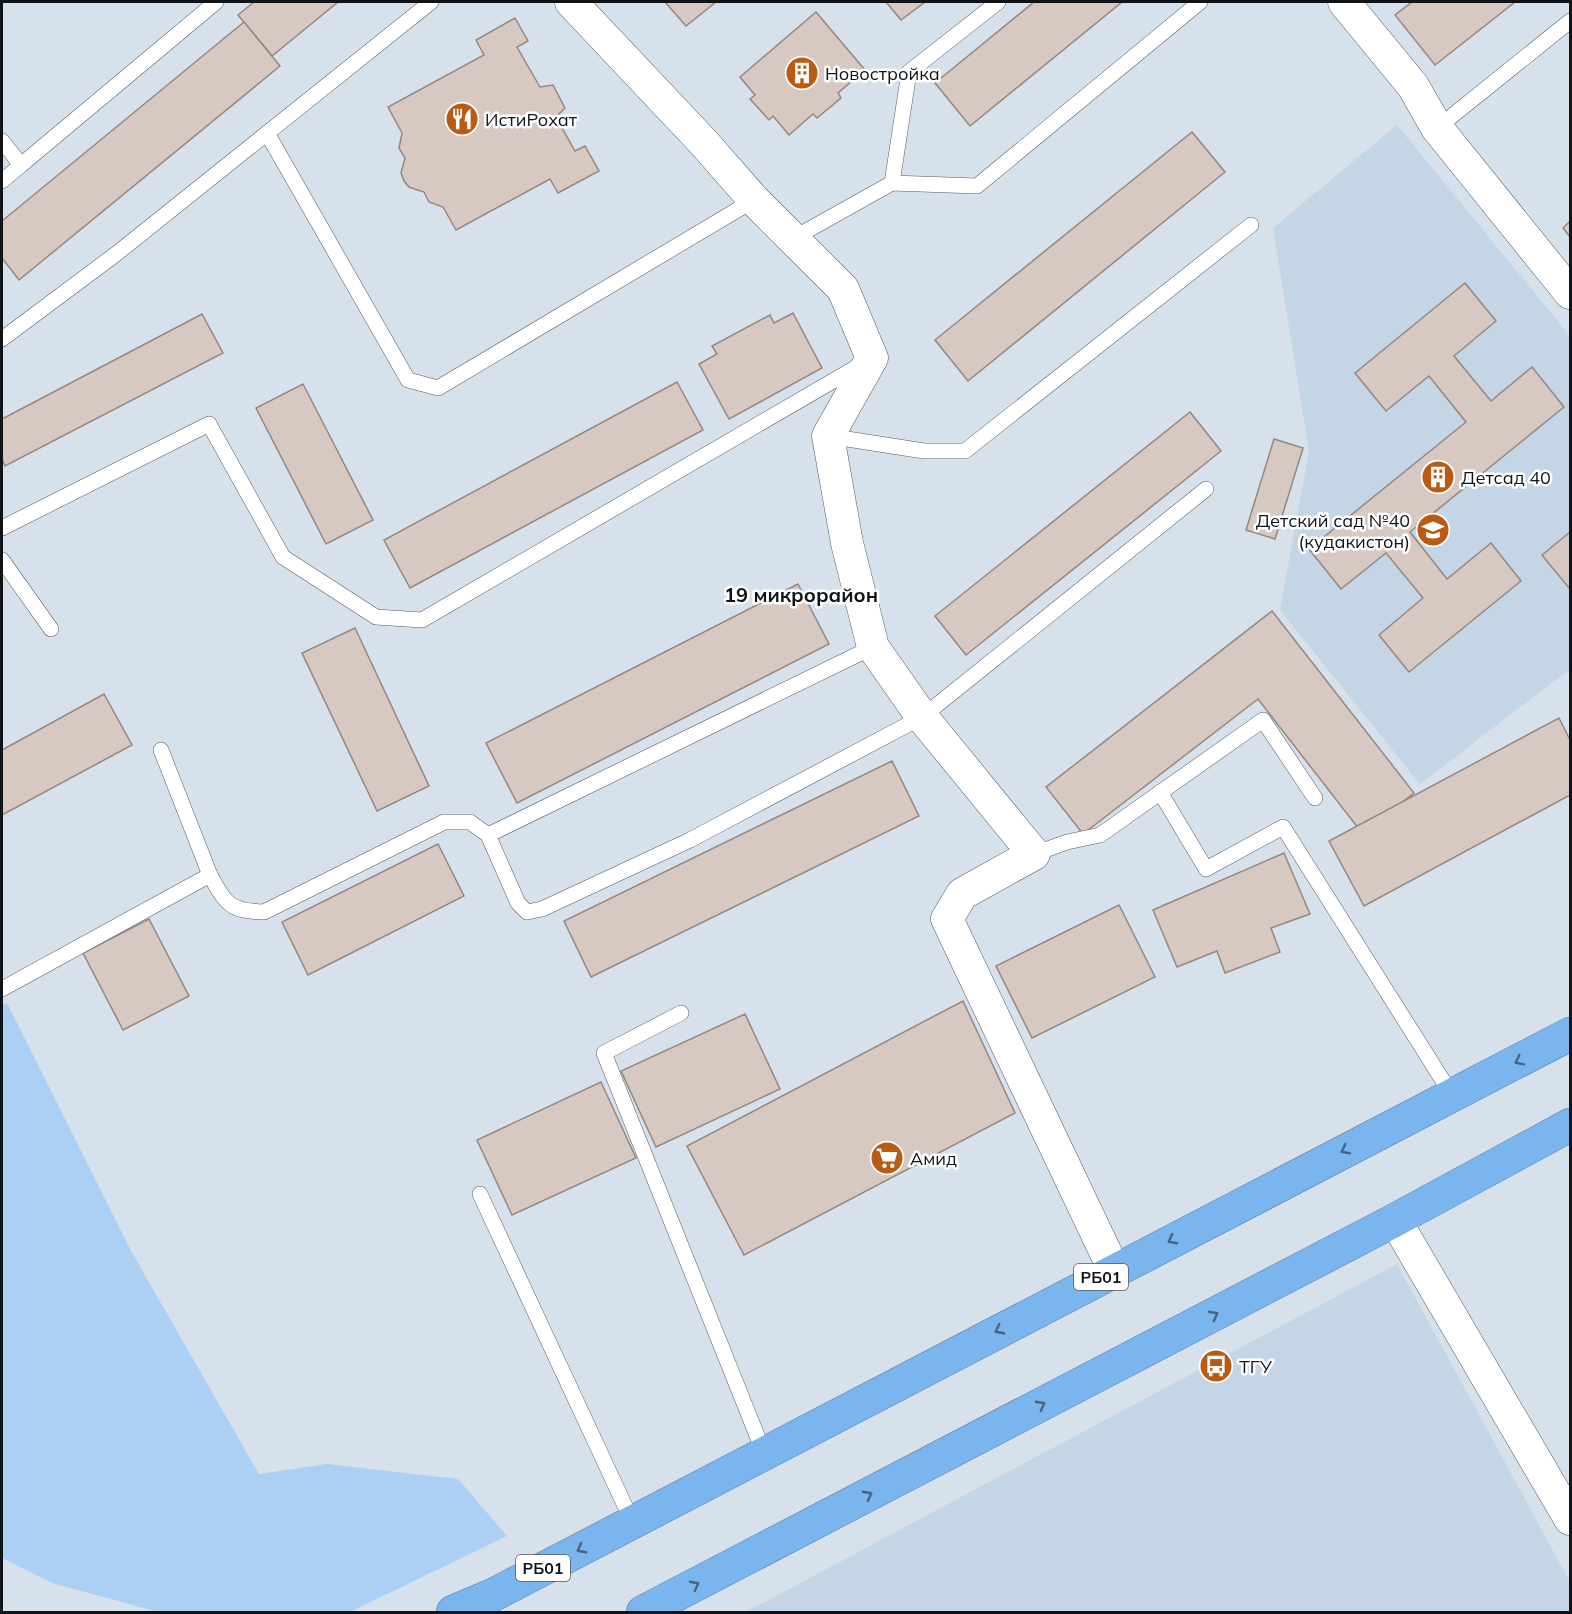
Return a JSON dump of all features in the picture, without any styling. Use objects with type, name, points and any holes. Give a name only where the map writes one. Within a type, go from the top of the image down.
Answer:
[{"type":"highway","name":"РБ01","points":[[453,1612],[493,1595],[1570,1034]]},
{"type":"highway","points":[[643,1612],[1395,1220],[1570,1125]]},
{"type":"street","points":[[571,2],[705,144],[754,200],[843,289],[872,358],[828,436],[847,543],[873,647],[922,717],[1034,854],[962,894],[946,919],[1114,1270]]},
{"type":"street","points":[[1344,2],[1413,86],[1437,128],[1570,293]]},
{"type":"street","points":[[1395,1220],[1570,1519]]},
{"type":"lane","points":[[2,181],[216,2]]},
{"type":"lane","points":[[2,339],[116,254],[431,2]]},
{"type":"lane","points":[[892,183],[909,72],[998,2]]},
{"type":"lane","points":[[792,238],[892,183],[977,186],[1200,2]]},
{"type":"lane","points":[[1437,128],[1570,21]]},
{"type":"lane","points":[[267,133],[408,380],[438,388],[754,200]]},
{"type":"lane","points":[[2,141],[21,165]]},
{"type":"lane","points":[[828,436],[924,451],[965,451],[1251,225]]},
{"type":"lane","points":[[2,528],[209,424],[283,556],[376,617],[422,620],[872,358]]},
{"type":"lane","points":[[161,750],[210,875],[225,903],[241,911],[264,912],[444,822],[470,822],[488,835],[518,903],[527,912],[542,909],[690,840],[922,717],[1206,489]]},
{"type":"lane","points":[[2,560],[51,629]]},
{"type":"lane","points":[[488,835],[873,647]]},
{"type":"lane","points":[[1034,854],[1067,842],[1100,835],[1263,720],[1315,798]]},
{"type":"lane","points":[[1160,792],[1206,869],[1283,827],[1452,1095]]},
{"type":"lane","points":[[2,989],[210,875]]},
{"type":"lane","points":[[681,1012],[604,1053],[764,1453]]},
{"type":"lane","points":[[480,1194],[632,1521]]},
{"type":"shaded area","name":"Детский сад №40 (кудакистон)","points":[[1397,125],[1570,336],[1570,669],[1420,784],[1280,610],[1309,451],[1273,228]]},
{"type":"shaded area","points":[[7,1003],[131,1251],[259,1474],[327,1464],[458,1479],[507,1536],[350,1612],[158,1612],[52,1583],[2,1558],[2,1006]]},
{"type":"shaded area","points":[[1397,1264],[1570,1582],[1570,1612],[746,1612]]},
{"type":"building","points":[[254,2],[338,2],[272,56],[238,15]]},
{"type":"building","points":[[665,2],[716,2],[686,26]]},
{"type":"building","points":[[886,2],[925,2],[901,20]]},
{"type":"building","points":[[1034,2],[1122,2],[970,126],[935,83]]},
{"type":"building","points":[[1412,2],[1515,2],[1435,65],[1395,15]]},
{"type":"building","name":"Новостройка","points":[[816,12],[865,70],[838,93],[841,98],[817,118],[813,114],[789,135],[773,116],[769,120],[750,99],[755,95],[740,77]]},
{"type":"building","points":[[515,18],[528,41],[517,47],[540,87],[553,85],[565,108],[556,117],[575,151],[585,146],[599,171],[558,193],[550,179],[456,230],[443,207],[429,202],[424,192],[409,187],[404,181],[401,173],[405,158],[399,148],[402,133],[388,107],[484,55],[476,40]]},
{"type":"building","points":[[244,22],[280,66],[19,280],[2,258],[2,221]]},
{"type":"building","points":[[1192,132],[1225,172],[968,381],[935,340]]},
{"type":"building","points":[[1570,221],[1570,237],[1563,228]]},
{"type":"building","name":"Детсад 40","points":[[1465,283],[1496,321],[1454,356],[1491,401],[1532,367],[1564,407],[1410,532],[1447,579],[1491,543],[1521,581],[1409,672],[1379,635],[1423,598],[1386,553],[1341,589],[1309,549],[1466,422],[1429,376],[1386,411],[1355,373]]},
{"type":"building","points":[[793,313],[822,368],[729,419],[699,364],[717,354],[712,346],[770,315],[774,323]]},
{"type":"building","points":[[202,314],[223,353],[5,466],[2,459],[2,419]]},
{"type":"building","points":[[677,382],[703,430],[410,588],[384,540]]},
{"type":"building","points":[[303,384],[373,520],[326,544],[256,408]]},
{"type":"building","points":[[1190,412],[1221,451],[966,655],[935,616]]},
{"type":"building","points":[[1274,439],[1303,448],[1275,539],[1246,530]]},
{"type":"building","points":[[1570,532],[1570,587],[1569,588],[1542,555]]},
{"type":"building","points":[[798,584],[829,644],[517,803],[486,743]]},
{"type":"building","points":[[1272,611],[1414,793],[1362,833],[1258,699],[1083,834],[1046,787]]},
{"type":"building","points":[[355,628],[429,786],[377,811],[302,653]]},
{"type":"building","points":[[104,694],[132,745],[2,815],[2,750]]},
{"type":"building","points":[[1559,718],[1570,740],[1570,795],[1364,906],[1329,841]]},
{"type":"building","points":[[892,761],[919,816],[591,977],[564,921]]},
{"type":"building","points":[[438,844],[464,896],[308,975],[282,922]]},
{"type":"building","points":[[1284,853],[1310,914],[1271,928],[1280,952],[1225,973],[1217,951],[1177,967],[1153,910]]},
{"type":"building","points":[[1119,905],[1155,977],[1032,1038],[996,966]]},
{"type":"building","points":[[149,919],[189,996],[123,1030],[83,953]]},
{"type":"building","points":[[963,1001],[1015,1113],[744,1255],[687,1146]]},
{"type":"building","points":[[745,1014],[780,1089],[656,1147],[621,1071]]},
{"type":"building","points":[[601,1082],[636,1158],[512,1215],[477,1140]]},
{"type":"place","name":"Новостройка","points":[[802,73]]},
{"type":"place","name":"ИстиРохат","points":[[462,119]]},
{"type":"place","name":"Детсад 40","points":[[1438,477]]},
{"type":"place","name":"Детский сад №40 (кудакистон)","points":[[1433,530]]},
{"type":"place","name":"Амид","points":[[887,1158]]},
{"type":"place","name":"ТГУ","points":[[1216,1366]]},
{"type":"district","name":"19 микрорайон","points":[[801,594]]}]
